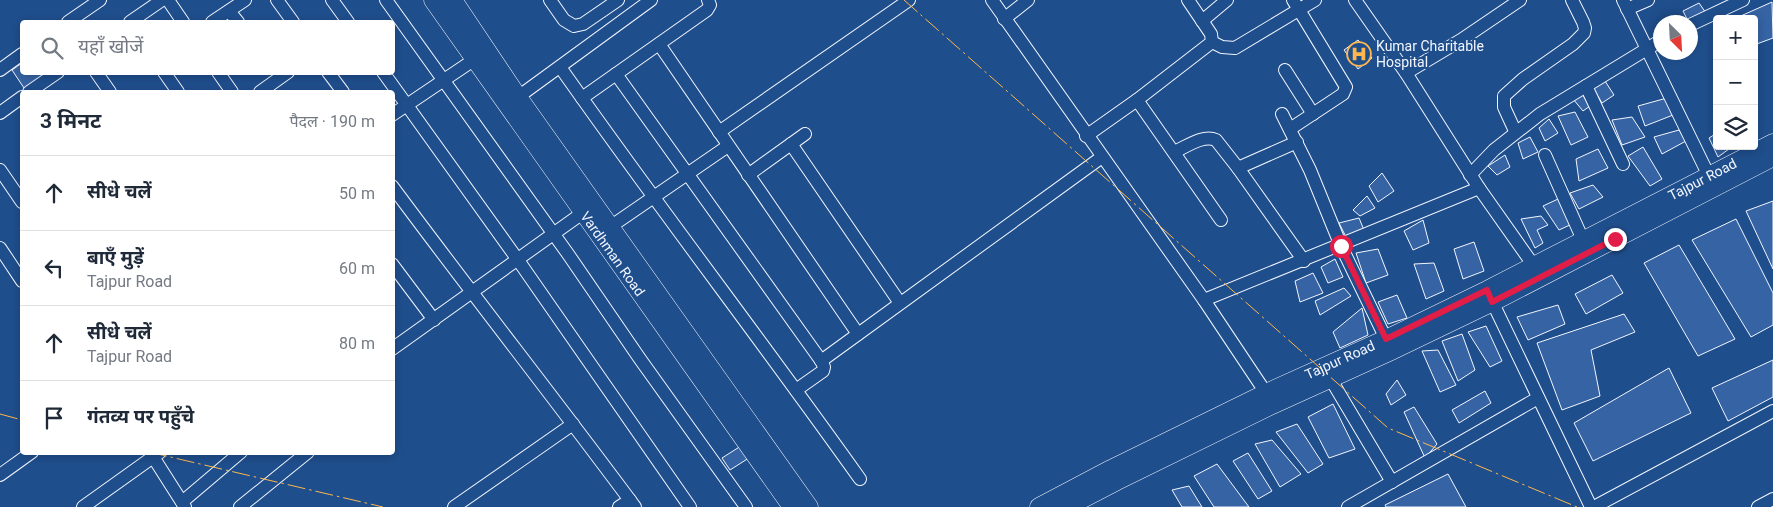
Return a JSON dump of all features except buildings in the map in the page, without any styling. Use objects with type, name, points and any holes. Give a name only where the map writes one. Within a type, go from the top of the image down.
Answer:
[{"type":"main road","name":"Vardhman Road","points":[[433,0],[518,97],[809,507]]},
{"type":"main road","name":"Vardhman Road","points":[[453,0],[481,55],[584,212],[792,507]]},
{"type":"main road","name":"Tajpur Road","points":[[1039,507],[1111,469],[1266,393],[1386,339],[1490,296],[1534,266],[1773,143]]},
{"type":"main road","name":"Tajpur Road","points":[[1067,507],[1330,378],[1490,296],[1773,158]]},
{"type":"street","points":[[71,20],[100,0]]},
{"type":"street","points":[[133,20],[162,0]]},
{"type":"street","points":[[168,0],[182,20]]},
{"type":"street","points":[[215,20],[244,0]]},
{"type":"street","points":[[277,0],[291,20]]},
{"type":"street","points":[[332,0],[347,20]]},
{"type":"street","points":[[386,0],[554,234],[746,507]]},
{"type":"street","points":[[550,0],[564,20],[574,26],[583,24],[618,0]]},
{"type":"street","points":[[518,97],[651,0]]},
{"type":"street","points":[[582,98],[708,10],[710,5],[708,0]]},
{"type":"street","points":[[718,132],[909,0]]},
{"type":"street","points":[[992,0],[1086,136],[1204,300],[1266,393]]},
{"type":"street","points":[[1004,19],[1028,0]]},
{"type":"street","points":[[1188,0],[1211,34],[1212,42]]},
{"type":"street","points":[[1202,21],[1227,0]]},
{"type":"street","points":[[1212,42],[1222,47],[1235,48],[1297,5],[1315,0]]},
{"type":"street","points":[[1356,0],[1406,73],[1478,188],[1534,266]]},
{"type":"street","points":[[1406,73],[1520,0]]},
{"type":"street","points":[[1515,131],[1504,107],[1504,96],[1523,79],[1573,44],[1584,33],[1583,22],[1572,0]]},
{"type":"street","points":[[1648,0],[1625,5],[1709,176]]},
{"type":"street","points":[[1698,21],[1743,0]]},
{"type":"street","points":[[1290,129],[1343,94],[1346,87],[1297,5]]},
{"type":"street","points":[[229,11],[236,20]]},
{"type":"street","points":[[1086,136],[1137,100],[1212,42]]},
{"type":"street","points":[[659,44],[858,334]]},
{"type":"street","points":[[1470,175],[1515,131],[1653,45]]},
{"type":"street","points":[[0,70],[20,55]]},
{"type":"street","points":[[395,114],[481,55]]},
{"type":"street","points":[[560,67],[652,197],[860,479]]},
{"type":"street","points":[[1285,70],[1312,114]]},
{"type":"street","points":[[616,74],[821,361],[824,367],[823,371],[796,390]]},
{"type":"street","points":[[47,87],[56,75]]},
{"type":"street","points":[[98,75],[109,90]]},
{"type":"street","points":[[166,75],[177,90]]},
{"type":"street","points":[[220,75],[231,90]]},
{"type":"street","points":[[262,90],[279,75]]},
{"type":"street","points":[[330,75],[342,90]]},
{"type":"street","points":[[385,75],[518,260],[690,507]]},
{"type":"street","points":[[1586,86],[1623,164]]},
{"type":"street","points":[[0,113],[20,98]]},
{"type":"street","points":[[1137,100],[1222,220]]},
{"type":"street","points":[[1282,114],[1310,170],[1341,246],[1386,339]]},
{"type":"street","points":[[748,175],[804,134]]},
{"type":"street","points":[[1174,152],[1201,140],[1212,138],[1223,148],[1238,168],[1304,261]]},
{"type":"street","points":[[1238,168],[1297,142]]},
{"type":"street","points":[[791,144],[900,303]]},
{"type":"street","points":[[610,227],[728,146]]},
{"type":"street","points":[[1545,155],[1583,240]]},
{"type":"street","points":[[821,361],[1102,157]]},
{"type":"street","points":[[0,170],[20,199]]},
{"type":"street","points":[[1204,300],[1341,246],[1478,188]]},
{"type":"street","points":[[395,190],[573,424],[628,505]]},
{"type":"street","points":[[395,344],[434,320],[584,212]]},
{"type":"street","points":[[0,248],[18,263]]},
{"type":"street","points":[[395,268],[434,320]]},
{"type":"street","points":[[1490,296],[1538,398],[1593,507],[1773,411]]},
{"type":"street","points":[[1330,378],[1392,482]]},
{"type":"street","points":[[1348,507],[1538,398]]},
{"type":"street","points":[[454,507],[573,424]]},
{"type":"street","points":[[2,469],[27,455]]},
{"type":"street","points":[[83,507],[154,455]]},
{"type":"street","points":[[156,455],[184,504],[238,455]]},
{"type":"street","points":[[240,507],[304,455]]},
{"type":"street","points":[[1758,507],[1773,499]]},
{"type":"power","points":[[904,0],[1388,428],[1577,507]]},
{"type":"power","points":[[0,414],[20,419]]},
{"type":"power","points":[[162,455],[383,507]]},
{"type":"place","name":"Kumar Charitable Hospital","points":[[1359,54]]},
{"type":"route","points":[[1341,246],[1386,339],[1487,290],[1492,302],[1615,239]]}]
